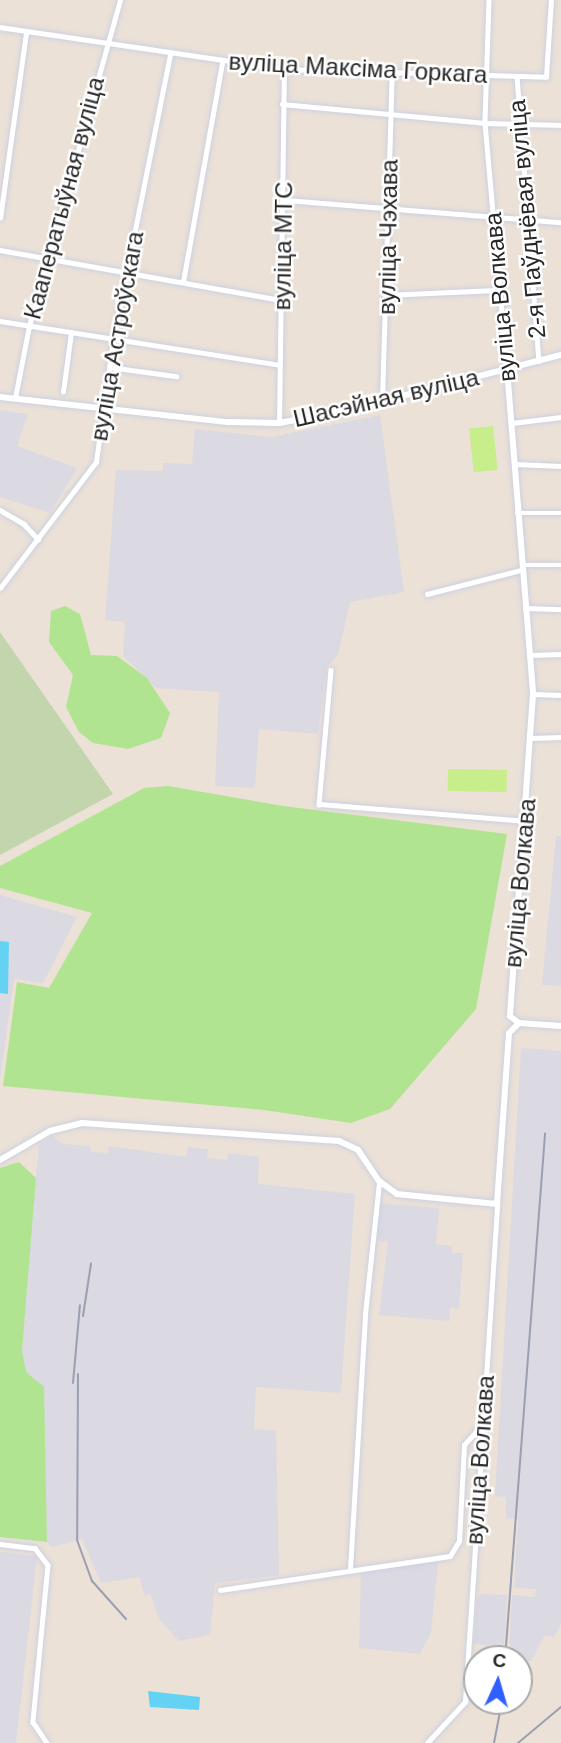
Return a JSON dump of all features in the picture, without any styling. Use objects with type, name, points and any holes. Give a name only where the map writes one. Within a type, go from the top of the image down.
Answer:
[{"type":"street","name":"Кааператыўная вуліца","points":[[15,398],[29,326],[120,0]]},
{"type":"street","name":"вуліца Волкава","points":[[427,1743],[465,1702],[509,1033],[519,1023],[513,1021],[510,1009],[533,694],[485,123],[483,74],[489,0]]},
{"type":"street","name":"2-я Паўднёвая вуліца","points":[[550,74],[551,0]]},
{"type":"street","name":"вуліца Максіма Горкага","points":[[0,27],[106,46],[284,69],[517,76],[550,74]]},
{"type":"street","points":[[0,218],[26,32]]},
{"type":"street","name":"вуліца Астроўскага","points":[[0,588],[96,462],[108,367],[170,55]]},
{"type":"street","points":[[183,282],[222,63]]},
{"type":"street","name":"вуліца МТС","points":[[279,423],[285,200],[282,104],[284,69]]},
{"type":"street","name":"вуліца Чэхава","points":[[382,401],[388,295],[393,72]]},
{"type":"street","name":"2-я Паўднёвая вуліца","points":[[517,76],[518,123],[539,361]]},
{"type":"street","points":[[282,104],[485,123],[561,125]]},
{"type":"street","points":[[285,200],[389,205],[561,222]]},
{"type":"street","points":[[0,250],[282,300]]},
{"type":"street","points":[[388,295],[499,290]]},
{"type":"street","points":[[0,321],[280,365]]},
{"type":"street","points":[[63,392],[71,333]]},
{"type":"street","name":"Шасэйная вуліца","points":[[0,397],[228,422],[279,423],[382,401],[561,355]]},
{"type":"street","points":[[108,367],[176,376]]},
{"type":"street","points":[[511,423],[561,417]]},
{"type":"street","points":[[514,464],[561,466]]},
{"type":"street","points":[[0,510],[24,524],[38,539]]},
{"type":"street","points":[[516,513],[561,513]]},
{"type":"street","points":[[427,594],[521,568],[561,565]]},
{"type":"street","points":[[525,608],[561,609]]},
{"type":"street","points":[[529,655],[561,654]]},
{"type":"street","points":[[331,670],[319,804],[524,821]]},
{"type":"street","points":[[533,694],[561,695]]},
{"type":"street","points":[[531,738],[561,737]]},
{"type":"street","points":[[519,1023],[561,1026]]},
{"type":"street","points":[[0,1160],[50,1131],[82,1124],[339,1141],[358,1150],[379,1181],[408,1197],[497,1204]]},
{"type":"street","points":[[351,1569],[365,1314],[379,1181]]},
{"type":"street","points":[[219,1590],[351,1569],[444,1558],[454,1552],[459,1541],[464,1445],[482,1425]]},
{"type":"street","points":[[0,1544],[35,1548],[48,1565],[33,1722],[47,1743]]},
{"type":"shaded area","points":[[0,410],[28,414],[17,446],[77,468],[50,513],[0,497]]},
{"type":"shaded area","points":[[380,415],[404,592],[350,602],[338,655],[326,668],[318,734],[259,729],[255,788],[215,786],[219,692],[156,688],[123,656],[125,622],[105,620],[116,470],[163,471],[163,463],[192,464],[195,429],[271,437]]},
{"type":"shaded area","points":[[556,836],[561,836],[561,986],[542,985]]},
{"type":"shaded area","points":[[0,895],[77,917],[43,983],[14,979],[0,1079]]},
{"type":"shaded area","points":[[521,1048],[561,1051],[561,1624],[554,1637],[545,1635],[533,1657],[533,1645],[510,1645],[512,1595],[535,1597],[536,1589],[514,1588],[518,1519],[506,1518],[506,1497],[495,1496]]},
{"type":"shaded area","points":[[52,1136],[63,1144],[90,1146],[91,1152],[108,1153],[109,1146],[186,1157],[188,1147],[208,1149],[207,1158],[227,1160],[228,1153],[259,1157],[258,1184],[355,1194],[341,1393],[256,1387],[254,1429],[276,1431],[279,1575],[215,1583],[210,1635],[179,1641],[159,1619],[150,1594],[144,1596],[140,1577],[101,1583],[82,1539],[53,1547],[41,1539],[19,1348],[39,1145]]},
{"type":"shaded area","points":[[379,1203],[439,1208],[436,1244],[452,1246],[452,1253],[463,1253],[459,1309],[450,1308],[450,1321],[379,1315],[388,1242],[376,1241]]},
{"type":"shaded area","points":[[0,1552],[37,1556],[16,1743],[0,1743]]},
{"type":"shaded area","points":[[438,1562],[431,1633],[420,1654],[359,1648],[361,1570]]},
{"type":"shaded area","points":[[482,1594],[507,1595],[504,1645],[474,1644],[477,1599]]},
{"type":"green space","points":[[493,426],[498,470],[474,472],[469,429]]},
{"type":"green space","points":[[65,606],[80,614],[91,655],[117,656],[147,678],[170,713],[161,738],[128,749],[93,743],[79,732],[66,707],[73,675],[49,642],[51,611]]},
{"type":"green space","points":[[0,632],[113,794],[0,855]]},
{"type":"green space","points":[[448,769],[507,770],[507,792],[448,791]]},
{"type":"green space","points":[[168,786],[283,806],[507,834],[476,1009],[390,1109],[351,1123],[264,1110],[3,1086],[17,982],[49,988],[92,913],[0,888],[0,866],[144,788]]},
{"type":"green space","points":[[19,1162],[36,1178],[22,1350],[26,1372],[44,1387],[47,1542],[0,1537],[0,1168]]},
{"type":"water","points":[[0,941],[9,942],[8,994],[0,993]]},
{"type":"water","points":[[148,1691],[200,1697],[199,1710],[150,1707]]},
{"type":"railway","points":[[506,1645],[545,1134]]},
{"type":"railway","points":[[83,1316],[91,1264]]},
{"type":"railway","points":[[73,1383],[80,1305]]},
{"type":"railway","points":[[78,1374],[77,1540],[92,1581],[126,1619]]},
{"type":"railway","points":[[518,1743],[561,1707]]},
{"type":"railway","points":[[494,1743],[499,1715]]}]
